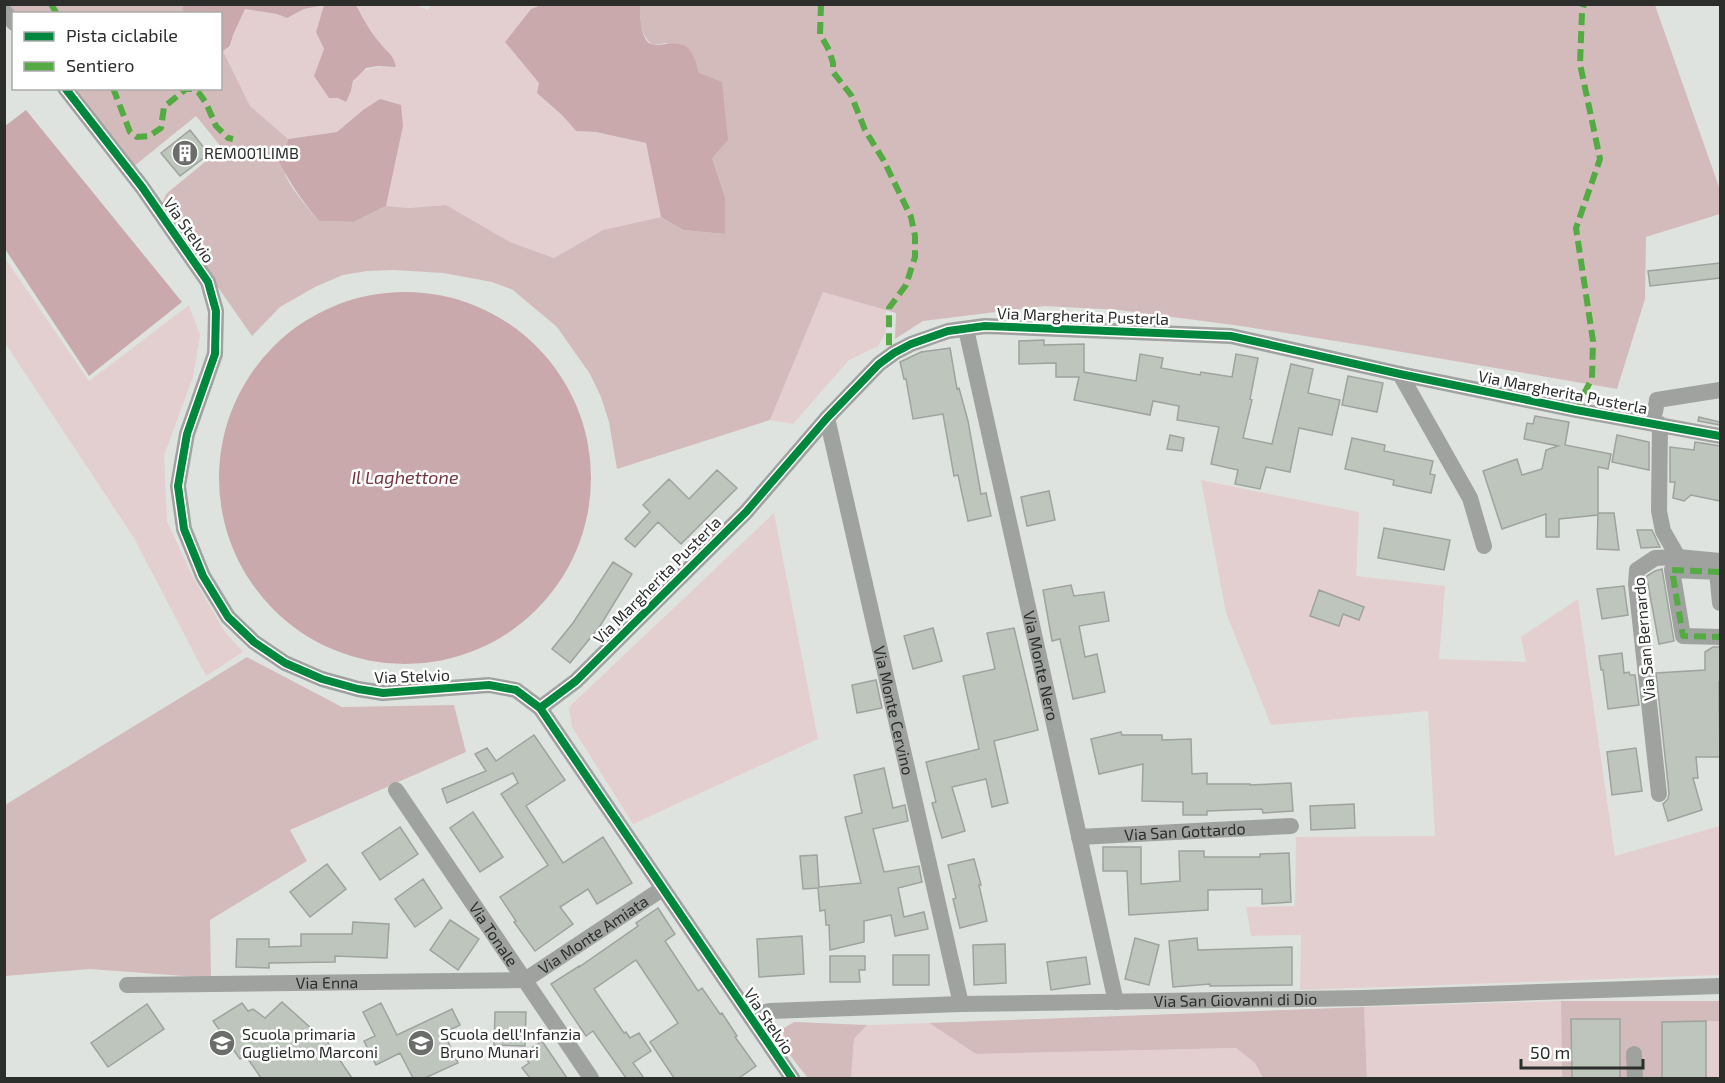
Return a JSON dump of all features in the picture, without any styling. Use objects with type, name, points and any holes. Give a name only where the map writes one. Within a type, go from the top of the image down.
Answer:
[{"type":"street","name":"Via Stelvio","points":[[67,90],[142,188],[208,282],[216,311],[215,354],[187,434],[178,486],[184,529],[203,576],[228,617],[254,642],[285,663],[322,679],[383,693],[489,685],[516,690],[540,708],[792,1078]]},
{"type":"street","name":"Via Margherita Pusterla","points":[[540,708],[576,681],[746,512],[827,418],[879,364],[911,344],[948,331],[985,326],[1231,336],[1400,374],[1655,424],[1659,511],[1663,531],[1678,557]]},
{"type":"street","name":"Via Monte Nero","points":[[966,329],[1116,1002]]},
{"type":"street","points":[[1400,374],[1470,498],[1484,546]]},
{"type":"street","points":[[1720,390],[1657,400],[1655,412],[1655,424],[1720,436]]},
{"type":"street","name":"Via Monte Cervino","points":[[827,418],[961,1004]]},
{"type":"street","name":"Via San Bernardo","points":[[1659,794],[1636,584],[1637,570],[1655,558],[1678,557],[1719,567]]},
{"type":"street","points":[[1720,603],[1719,567],[1672,570],[1683,636],[1720,637]]},
{"type":"street","name":"Via Tonale","points":[[396,790],[591,1078]]},
{"type":"street","name":"Via San Gottardo","points":[[1079,837],[1291,826]]},
{"type":"street","name":"Via Monte Amiata","points":[[525,980],[662,889]]},
{"type":"street","name":"Via Enna","points":[[127,985],[525,980]]},
{"type":"street","name":"Via San Giovanni di Dio","points":[[751,1018],[770,1011],[961,1004],[1376,998],[1720,986]]},
{"type":"street","points":[[1634,1054],[1635,1078]]},
{"type":"shaded area","points":[[431,4],[541,5],[531,9],[505,42],[539,83],[548,103],[576,131],[596,132],[646,143],[661,217],[603,230],[554,258],[510,242],[446,205],[409,208],[386,206],[403,126],[363,110],[337,132],[288,139],[250,106],[223,51],[231,46],[233,35],[245,9],[277,14],[287,18],[304,9],[324,5],[316,32],[324,49],[314,76],[351,91],[354,82],[362,72],[374,67],[396,67],[356,5],[416,5],[428,10]]},
{"type":"shaded area","points":[[8,5],[184,5],[183,12],[14,12]]},
{"type":"shaded area","points":[[640,5],[1655,5],[1720,190],[1720,214],[1646,237],[1645,299],[1617,389],[1241,326],[1119,310],[1045,306],[923,321],[895,339],[896,313],[823,292],[770,420],[617,469],[609,422],[590,374],[557,327],[513,290],[492,282],[443,273],[394,270],[343,275],[315,287],[280,307],[252,336],[161,206],[166,194],[222,148],[196,116],[133,167],[73,90],[222,90],[223,51],[250,106],[288,139],[284,160],[285,173],[295,191],[319,221],[354,222],[386,206],[409,208],[446,205],[510,242],[554,258],[603,230],[661,217],[683,230],[725,234],[725,197],[712,158],[699,73],[694,58],[666,43],[653,45],[645,37]]},
{"type":"shaded area","points":[[5,258],[89,381],[189,305],[200,335],[193,377],[164,456],[167,521],[192,575],[225,632],[243,652],[206,676],[134,538],[5,343]]},
{"type":"shaded area","points":[[823,292],[886,310],[886,332],[878,346],[849,360],[793,424],[770,420]]},
{"type":"shaded area","points":[[1201,480],[1359,512],[1356,576],[1445,586],[1439,659],[1526,662],[1521,637],[1578,599],[1615,856],[1720,826],[1720,975],[1300,990],[1301,935],[1251,936],[1246,907],[1295,906],[1296,837],[1435,836],[1428,711],[1271,725],[1226,613]]},
{"type":"shaded area","points":[[774,513],[818,739],[633,824],[572,727],[569,707]]},
{"type":"shaded area","points":[[247,657],[342,707],[454,705],[466,752],[290,830],[307,861],[210,920],[211,978],[90,969],[5,976],[5,805]]},
{"type":"shaded area","points":[[1561,1001],[1562,1076],[1557,1078],[1367,1078],[1364,1007]]},
{"type":"shaded area","points":[[1561,1001],[1720,1001],[1720,1021],[1662,1022],[1662,1078],[1620,1078],[1620,1019],[1572,1019],[1572,1078],[1557,1078],[1562,1076]]},
{"type":"shaded area","points":[[1364,1007],[1367,1078],[1263,1078],[1255,1063],[1236,1048],[976,1054],[929,1023]]},
{"type":"shaded area","points":[[1706,1021],[1720,1021],[1720,1078],[1706,1078]]},
{"type":"shaded area","points":[[794,1022],[867,1025],[854,1039],[851,1078],[808,1078],[790,1055],[783,1035],[784,1028]]},
{"type":"shaded area","points":[[929,1023],[976,1054],[1236,1048],[1255,1063],[1263,1078],[851,1078],[854,1039],[867,1025]]},
{"type":"water","points":[[184,5],[324,5],[304,9],[287,18],[277,14],[245,9],[230,46],[223,51],[222,12],[184,12]]},
{"type":"water","points":[[324,5],[356,5],[373,34],[395,62],[396,67],[366,68],[353,81],[346,102],[338,98],[329,98],[314,76],[324,49],[316,32]]},
{"type":"water","points":[[541,5],[640,5],[642,29],[646,40],[655,45],[676,44],[688,48],[699,73],[722,82],[728,140],[712,158],[725,197],[725,234],[683,230],[661,217],[646,143],[596,132],[576,131],[537,93],[539,83],[505,42],[531,9]]},
{"type":"water","points":[[380,99],[401,105],[403,126],[386,206],[354,222],[319,221],[296,190],[277,157],[284,152],[288,139],[337,132]]},
{"type":"water","points":[[26,110],[182,302],[89,376],[5,249],[5,126]]},
{"type":"water","name":"Il Laghettone","points":[[405,292],[459,300],[493,314],[523,334],[549,360],[569,390],[577,407],[587,442],[591,478],[583,532],[569,566],[549,596],[523,622],[493,642],[476,650],[441,660],[405,664],[351,656],[317,642],[287,622],[261,596],[241,566],[233,549],[223,514],[219,478],[227,424],[241,390],[261,360],[287,334],[317,314],[334,306],[369,296]]},
{"type":"building","name":"REM001LIMB","points":[[190,130],[209,154],[180,176],[161,153]]},
{"type":"building","points":[[1720,263],[1720,278],[1650,286],[1648,271]]},
{"type":"building","points":[[1044,340],[1044,345],[1084,344],[1084,372],[1136,381],[1140,354],[1163,358],[1161,368],[1200,375],[1201,372],[1232,377],[1236,354],[1258,358],[1250,399],[1252,400],[1243,438],[1272,444],[1291,364],[1313,369],[1308,393],[1340,400],[1332,435],[1299,428],[1290,472],[1266,467],[1260,489],[1235,484],[1238,470],[1211,464],[1219,427],[1177,420],[1179,406],[1153,401],[1150,415],[1074,400],[1079,377],[1056,377],[1056,363],[1019,364],[1019,341]]},
{"type":"building","points":[[950,348],[957,389],[959,388],[968,421],[981,494],[986,493],[991,516],[968,521],[958,475],[954,476],[943,414],[913,419],[906,379],[904,379],[900,362],[921,352]]},
{"type":"building","points":[[1348,376],[1383,383],[1377,412],[1342,405]]},
{"type":"building","points":[[1535,416],[1569,422],[1565,445],[1611,454],[1608,469],[1598,467],[1598,515],[1559,519],[1559,537],[1546,537],[1546,514],[1502,529],[1483,471],[1517,459],[1522,475],[1542,469],[1546,450],[1558,446],[1524,439],[1527,423],[1533,424]]},
{"type":"building","points":[[1699,417],[1720,422],[1720,425],[1698,421]]},
{"type":"building","points":[[1170,435],[1184,438],[1182,451],[1167,449]]},
{"type":"building","points":[[1617,435],[1649,442],[1649,470],[1612,462]]},
{"type":"building","points":[[1352,438],[1385,445],[1384,451],[1433,461],[1430,474],[1435,475],[1431,493],[1393,485],[1394,480],[1345,469]]},
{"type":"building","points":[[1695,442],[1720,446],[1720,501],[1691,495],[1684,501],[1673,498],[1675,482],[1670,482],[1670,447],[1694,450]]},
{"type":"building","points":[[717,470],[737,488],[681,544],[658,522],[635,547],[625,539],[650,512],[643,505],[669,479],[689,499]]},
{"type":"building","points":[[1049,491],[1055,520],[1027,526],[1021,497]]},
{"type":"building","points":[[1598,513],[1614,513],[1619,550],[1597,549]]},
{"type":"building","points":[[1384,528],[1450,540],[1444,570],[1378,558]]},
{"type":"building","points":[[1637,530],[1652,530],[1660,547],[1641,548]]},
{"type":"building","points":[[613,562],[632,574],[600,626],[570,663],[552,649],[573,623]]},
{"type":"building","points":[[1662,569],[1674,641],[1659,644],[1647,576]]},
{"type":"building","points":[[1071,585],[1074,596],[1104,592],[1109,621],[1079,626],[1085,657],[1097,654],[1105,692],[1073,699],[1060,639],[1052,641],[1043,590]]},
{"type":"building","points":[[1624,586],[1628,615],[1602,619],[1597,589]]},
{"type":"building","points":[[1319,590],[1364,607],[1359,620],[1343,614],[1339,626],[1310,616]]},
{"type":"building","points":[[933,628],[942,661],[913,669],[904,636]]},
{"type":"building","points":[[1014,628],[1038,730],[994,741],[1008,803],[992,807],[986,779],[952,787],[965,831],[942,838],[932,803],[936,802],[926,762],[979,749],[963,676],[995,669],[987,633]]},
{"type":"building","points":[[1713,647],[1720,647],[1720,757],[1696,757],[1698,778],[1693,778],[1702,810],[1668,821],[1663,804],[1668,799],[1669,793],[1656,673],[1705,670],[1705,652]]},
{"type":"building","points":[[1622,653],[1624,673],[1629,672],[1630,675],[1635,675],[1639,705],[1608,709],[1599,656]]},
{"type":"building","points":[[876,680],[882,708],[857,713],[852,685]]},
{"type":"building","points":[[1121,732],[1122,735],[1162,735],[1162,740],[1191,739],[1192,774],[1207,773],[1207,784],[1291,783],[1293,811],[1263,813],[1262,809],[1207,811],[1207,815],[1183,815],[1183,802],[1142,801],[1143,764],[1099,774],[1091,739]]},
{"type":"building","points":[[534,735],[565,780],[526,806],[563,863],[603,837],[632,883],[597,904],[588,889],[560,907],[573,924],[535,951],[514,922],[516,921],[500,897],[548,865],[501,794],[518,783],[513,773],[447,803],[442,789],[486,771],[475,754],[487,748],[496,761]]},
{"type":"building","points":[[1636,748],[1642,791],[1612,795],[1607,752]]},
{"type":"building","points":[[884,768],[893,808],[905,805],[908,821],[873,829],[884,872],[919,866],[922,882],[898,888],[904,917],[924,912],[928,929],[895,936],[891,915],[864,921],[864,942],[830,950],[829,925],[826,925],[825,910],[820,911],[818,888],[803,889],[800,856],[817,855],[819,887],[861,883],[845,817],[862,813],[854,775]]},
{"type":"building","points":[[1354,804],[1355,828],[1311,830],[1310,806]]},
{"type":"building","points":[[473,812],[503,857],[480,872],[450,828]]},
{"type":"building","points":[[400,827],[418,854],[380,880],[362,853]]},
{"type":"building","points":[[1103,847],[1141,847],[1141,884],[1180,881],[1179,851],[1204,851],[1204,857],[1260,857],[1260,854],[1289,853],[1291,902],[1262,904],[1262,889],[1208,890],[1208,910],[1129,915],[1127,871],[1103,871]]},
{"type":"building","points":[[974,859],[987,921],[960,928],[948,865]]},
{"type":"building","points":[[327,864],[346,889],[310,917],[290,892]]},
{"type":"building","points":[[423,879],[442,908],[415,927],[395,899]]},
{"type":"building","points":[[658,908],[675,934],[665,941],[698,991],[702,988],[720,1014],[722,1013],[737,1036],[735,1037],[756,1066],[739,1078],[674,1078],[650,1042],[678,1023],[636,960],[594,989],[624,1033],[626,1032],[630,1038],[639,1033],[651,1051],[633,1063],[644,1078],[626,1078],[593,1031],[586,1036],[551,984],[638,926],[636,923]]},
{"type":"building","points":[[450,920],[479,939],[458,970],[430,950]]},
{"type":"building","points":[[353,922],[389,924],[387,958],[335,956],[335,962],[269,963],[269,968],[236,967],[237,939],[269,939],[269,947],[301,946],[301,934],[352,934]]},
{"type":"building","points":[[802,936],[804,974],[759,977],[757,939]]},
{"type":"building","points":[[1135,938],[1159,945],[1149,985],[1125,979]]},
{"type":"building","points":[[1197,938],[1198,950],[1292,947],[1292,985],[1210,986],[1210,984],[1173,987],[1169,941]]},
{"type":"building","points":[[1005,944],[1006,983],[974,985],[973,945]]},
{"type":"building","points":[[893,955],[929,955],[929,985],[893,985]]},
{"type":"building","points":[[830,956],[865,956],[865,970],[859,970],[860,982],[830,982]]},
{"type":"building","points":[[1086,957],[1090,984],[1051,990],[1047,962]]},
{"type":"building","points":[[282,1002],[322,1038],[324,1037],[352,1078],[261,1078],[246,1056],[240,1059],[213,1021],[242,1003],[248,1011],[253,1009],[265,1018]]},
{"type":"building","points":[[381,1003],[397,1035],[452,1009],[460,1025],[444,1033],[458,1063],[425,1078],[413,1078],[400,1053],[376,1065],[364,1041],[375,1036],[363,1012]]},
{"type":"building","points":[[147,1004],[164,1029],[108,1067],[91,1043]]},
{"type":"building","points":[[495,1012],[526,1012],[525,1046],[494,1045]]},
{"type":"building","points":[[1571,1019],[1620,1019],[1620,1078],[1572,1078]]},
{"type":"building","points":[[1706,1021],[1706,1078],[1662,1078],[1662,1022]]},
{"type":"building","points":[[542,1041],[567,1078],[530,1078],[522,1068],[529,1063],[523,1054]]},
{"type":"marked path","points":[[51,4],[56,12]]},
{"type":"marked path","points":[[821,4],[820,34],[829,50],[833,72],[851,95],[865,130],[884,161],[911,217],[915,236],[915,257],[906,285],[889,308],[889,356]]},
{"type":"marked path","points":[[1576,410],[1592,378],[1593,341],[1576,228],[1600,159],[1580,64],[1584,4]]},
{"type":"marked path","points":[[114,90],[130,132],[137,137],[149,136],[161,128],[164,107],[185,90]]},
{"type":"marked path","points":[[194,90],[206,103],[216,126],[228,138],[233,139]]},
{"type":"marked path","points":[[1720,572],[1672,570],[1683,636],[1720,637]]},
{"type":"cycle path","points":[[67,90],[142,187],[208,282],[216,311],[215,354],[187,434],[178,486],[184,529],[203,576],[228,617],[254,642],[285,663],[322,679],[383,693],[489,685],[516,690],[540,708],[792,1078]]},
{"type":"cycle path","points":[[540,708],[576,681],[746,512],[827,418],[879,364],[911,344],[948,331],[985,326],[1231,336],[1576,410],[1720,436]]},
{"type":"place","name":"REM001LIMB","points":[[185,153]]},
{"type":"place","name":"Scuola primaria Guglielmo Marconi","points":[[222,1043]]},
{"type":"place","name":"Scuola dell'Infanzia Bruno Munari","points":[[421,1043]]}]
